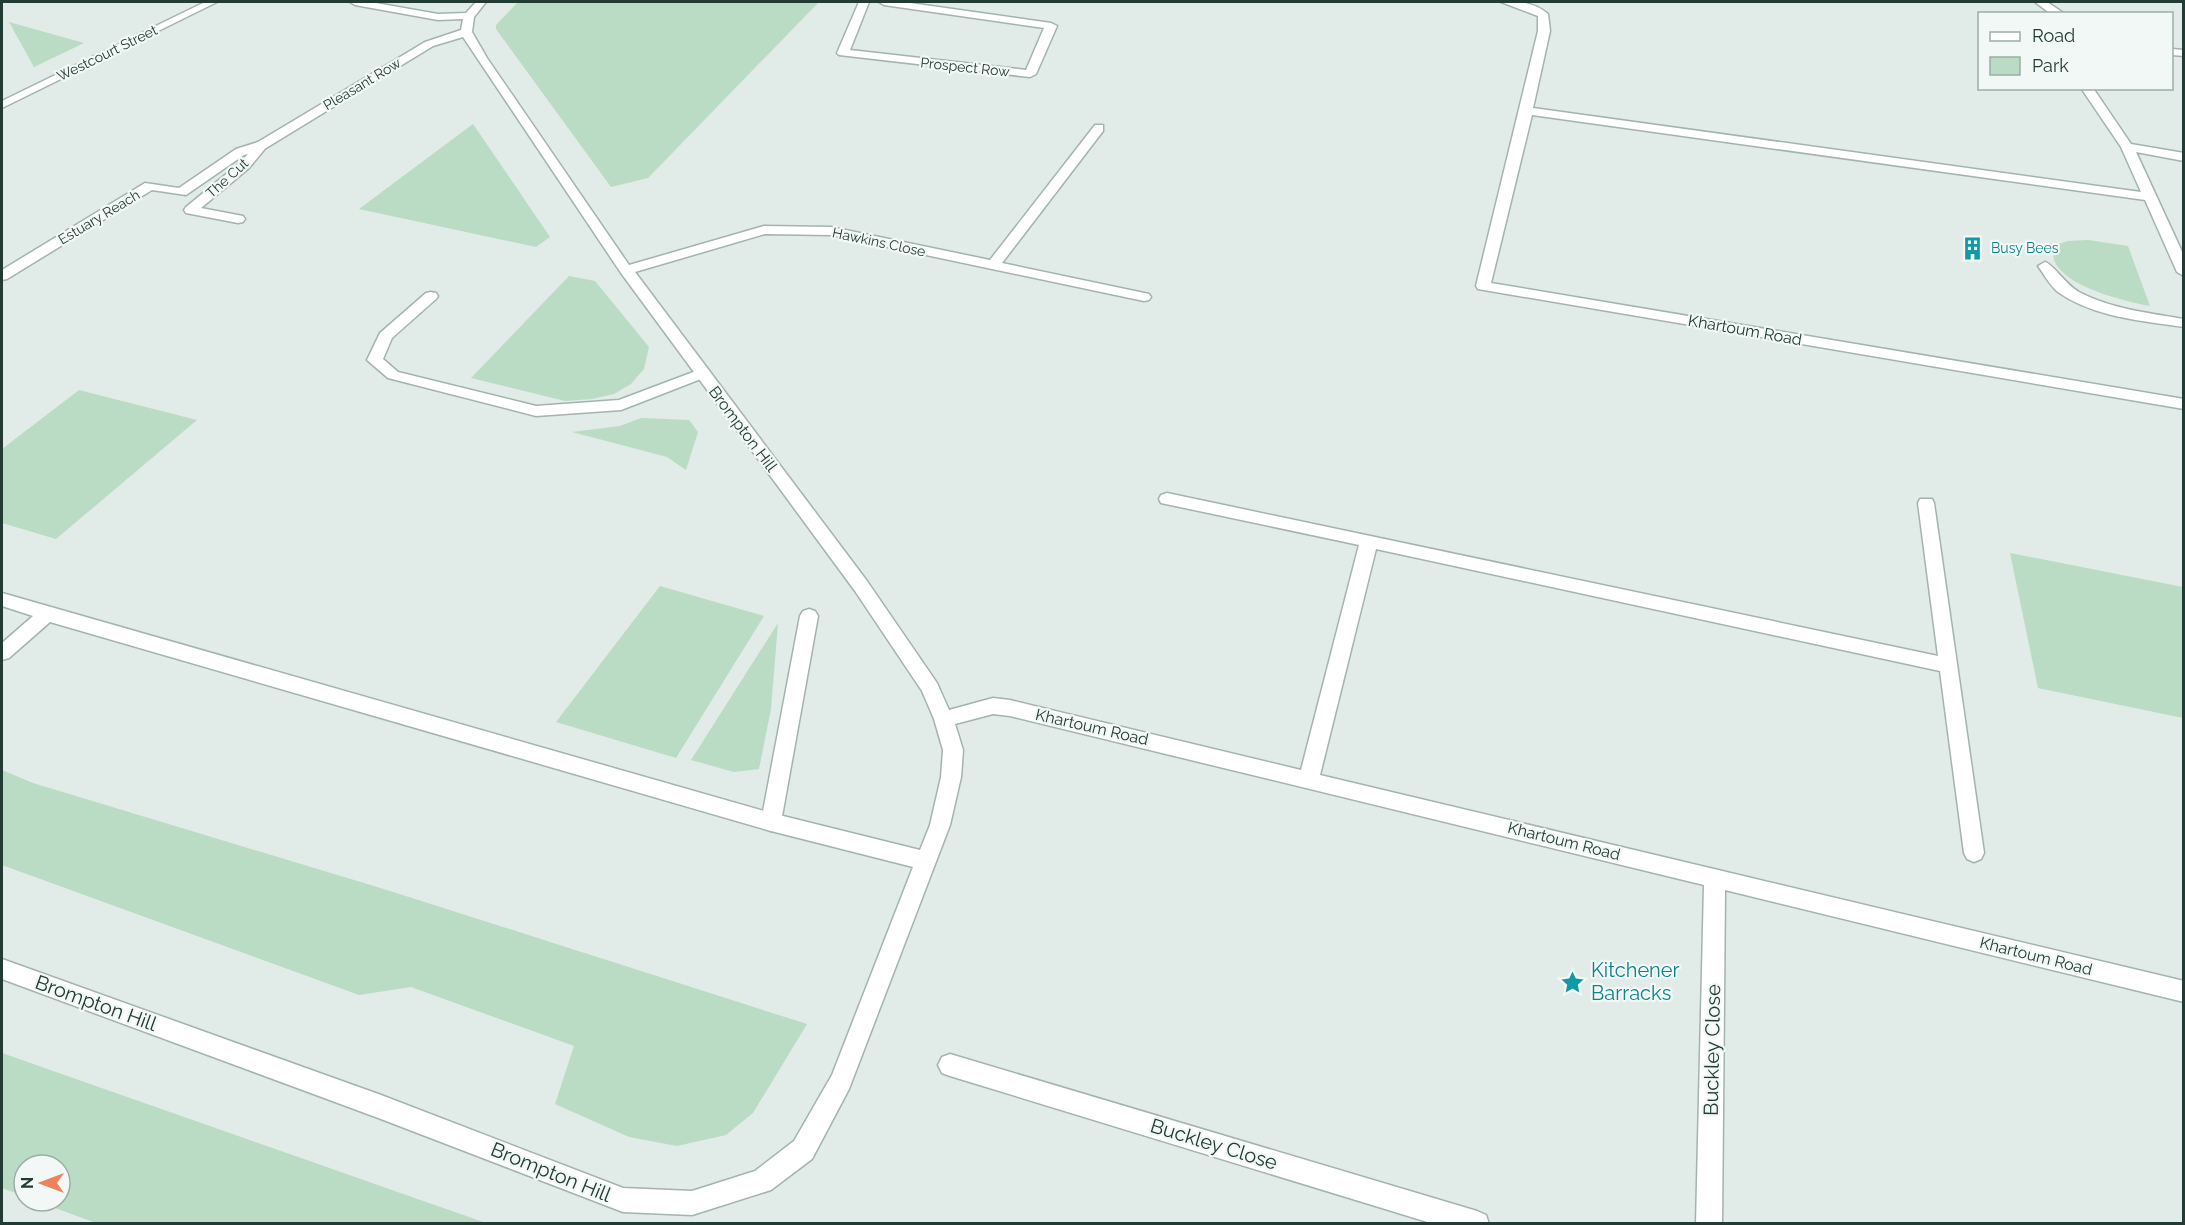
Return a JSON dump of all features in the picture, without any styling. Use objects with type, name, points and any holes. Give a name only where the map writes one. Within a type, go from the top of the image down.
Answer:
[{"type":"street","name":"Westcourt Street","points":[[2,105],[212,2]]},
{"type":"street","points":[[355,2],[438,17],[469,16]]},
{"type":"street","points":[[466,32],[469,16],[481,2]]},
{"type":"street","name":"Prospect Row","points":[[864,2],[843,53],[1030,74],[1051,26],[884,2]]},
{"type":"street","name":"Khartoum Road","points":[[1506,2],[1527,6],[1543,14],[1544,32],[1527,111],[1483,286],[2184,404]]},
{"type":"street","points":[[2040,2],[2057,12]]},
{"type":"street","name":"Pleasant Row","points":[[262,145],[429,44],[466,32]]},
{"type":"street","name":"Brompton Hill","points":[[2,969],[436,1127],[622,1200],[692,1203],[762,1181],[803,1150],[840,1081],[938,832],[951,777],[953,750],[944,719],[930,688],[880,614],[626,270],[481,58],[466,32]]},
{"type":"street","points":[[2087,90],[2127,147],[2184,272]]},
{"type":"street","points":[[1527,111],[2150,197]]},
{"type":"street","points":[[993,266],[1099,128]]},
{"type":"street","name":"The Cut","points":[[238,219],[191,210],[245,165],[262,145]]},
{"type":"street","name":"Estuary Reach","points":[[2,276],[150,186],[181,192],[240,152],[262,145]]},
{"type":"street","points":[[2127,147],[2184,157]]},
{"type":"street","name":"Hawkins Close","points":[[626,270],[764,230],[831,231],[1144,297]]},
{"type":"street","points":[[2045,266],[2062,288],[2095,304],[2132,314],[2184,323]]},
{"type":"street","points":[[432,296],[385,336],[375,360],[393,375],[536,411],[621,405],[701,374]]},
{"type":"street","points":[[1167,499],[1949,666]]},
{"type":"street","points":[[1926,503],[1974,853]]},
{"type":"street","points":[[1309,779],[1369,542]]},
{"type":"street","points":[[2,600],[771,822],[927,861]]},
{"type":"street","points":[[2,653],[46,614]]},
{"type":"street","points":[[771,822],[809,616]]},
{"type":"street","name":"Khartoum Road","points":[[944,719],[985,707],[1001,706],[2184,992]]},
{"type":"street","name":"Buckley Close","points":[[1709,1224],[1715,877]]},
{"type":"street","name":"Buckley Close","points":[[950,1065],[1477,1224]]},
{"type":"green space","points":[[518,2],[819,2],[648,178],[611,187],[496,29],[496,25]]},
{"type":"green space","points":[[9,22],[84,43],[34,67]]},
{"type":"green space","points":[[473,124],[550,237],[536,247],[359,209]]},
{"type":"green space","points":[[2088,240],[2128,246],[2150,306],[2096,291],[2070,278],[2060,270],[2054,260],[2052,246],[2068,241]]},
{"type":"green space","points":[[569,276],[595,281],[649,347],[644,369],[631,384],[614,394],[592,399],[565,401],[471,378]]},
{"type":"green space","points":[[79,390],[197,420],[56,539],[2,523],[2,449]]},
{"type":"green space","points":[[641,418],[689,420],[698,432],[686,470],[667,457],[572,432],[620,426]]},
{"type":"green space","points":[[2010,553],[2183,587],[2183,718],[2038,688]]},
{"type":"green space","points":[[660,586],[764,616],[676,758],[556,722]]},
{"type":"green space","points":[[778,623],[771,709],[759,769],[734,772],[691,760]]},
{"type":"green space","points":[[2,770],[33,783],[387,890],[807,1024],[753,1113],[726,1135],[677,1146],[629,1137],[555,1104],[574,1046],[411,987],[359,995],[2,865]]},
{"type":"green space","points":[[2,1053],[486,1223],[96,1223],[69,1213],[72,1213],[72,1153],[12,1153],[12,1192],[2,1188]]},
{"type":"place","name":"Busy Bees","points":[[1973,248]]},
{"type":"place","name":"Kitchener Barracks","points":[[1573,982]]}]
